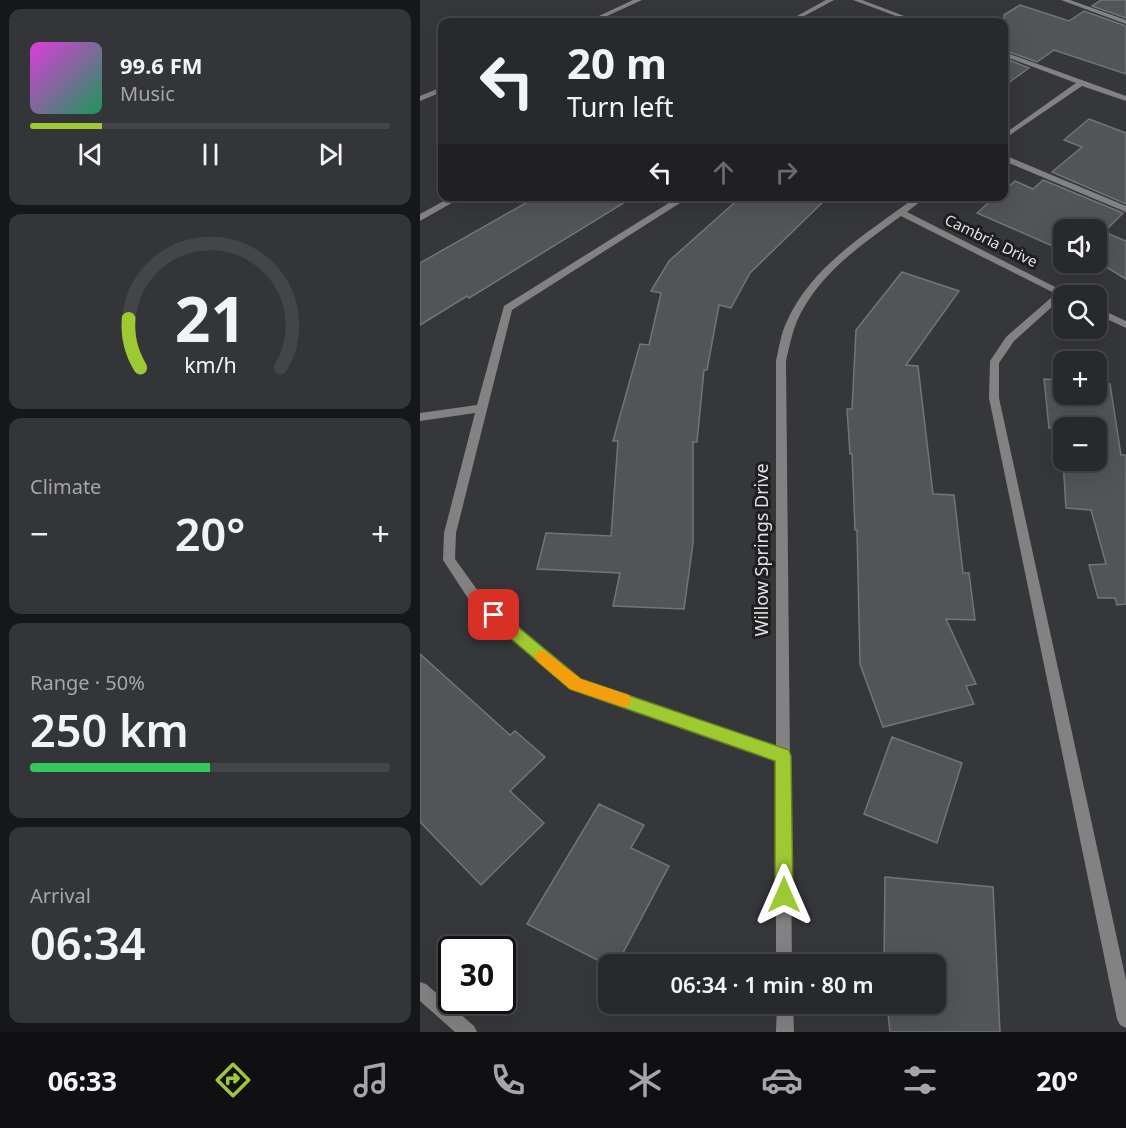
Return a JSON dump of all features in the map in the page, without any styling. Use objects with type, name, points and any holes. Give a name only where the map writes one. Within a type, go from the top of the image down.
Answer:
[{"type":"street","points":[[598,18],[639,0]]},
{"type":"street","points":[[797,18],[831,0]]},
{"type":"street","points":[[856,0],[906,18]]},
{"type":"street","points":[[1064,0],[1126,22]]},
{"type":"street","points":[[1008,56],[1126,99]]},
{"type":"street","points":[[1008,134],[1081,83]]},
{"type":"street","points":[[420,99],[438,91]]},
{"type":"street","points":[[1008,160],[1126,209]]},
{"type":"street","points":[[420,218],[451,201]]},
{"type":"street","points":[[679,201],[507,308],[450,533],[449,560],[477,602],[576,684],[783,756]]},
{"type":"street","name":"Willow Springs Drive","points":[[784,954],[781,361],[792,321],[808,293],[832,264],[917,201]]},
{"type":"street","name":"Cambria Drive","points":[[902,213],[1053,288]]},
{"type":"street","points":[[1053,304],[1010,339],[994,363],[994,398],[1126,1019]]},
{"type":"street","points":[[1107,316],[1126,325]]},
{"type":"street","points":[[420,417],[482,408]]},
{"type":"street","points":[[420,990],[468,1032]]},
{"type":"street","points":[[785,1014],[785,1032]]},
{"type":"building","points":[[1101,0],[1126,0],[1126,18],[1092,6]]},
{"type":"building","points":[[1020,5],[1069,21],[1084,11],[1126,26],[1126,74],[1054,50],[1037,62],[1008,51],[1008,18],[1004,18],[1004,15]]},
{"type":"building","points":[[1008,60],[1029,68],[1008,83]]},
{"type":"building","points":[[1089,119],[1126,133],[1126,204],[1052,172],[1082,147],[1064,140]]},
{"type":"building","points":[[1043,180],[1123,213],[1107,229],[1107,219],[1053,219],[1053,246],[977,213],[990,201],[1008,201],[1008,187],[1015,181],[1033,189]]},
{"type":"building","points":[[529,201],[627,201],[469,298],[467,296],[420,325],[420,263]]},
{"type":"building","points":[[736,201],[824,201],[750,273],[731,308],[719,305],[707,370],[704,370],[697,442],[693,442],[693,543],[684,609],[613,606],[620,573],[537,569],[546,533],[611,536],[618,441],[613,441],[640,344],[649,345],[661,293],[651,291],[669,261]]},
{"type":"building","points":[[1107,233],[1126,241],[1126,279],[1107,267]]},
{"type":"building","points":[[902,272],[959,291],[906,365],[918,366],[933,494],[954,495],[963,573],[969,573],[975,620],[946,619],[976,684],[966,686],[974,704],[883,727],[860,664],[857,530],[855,530],[852,454],[850,454],[847,409],[852,409],[856,330]]},
{"type":"building","points":[[1044,379],[1053,379],[1053,405],[1107,405],[1107,384],[1110,384],[1121,455],[1126,455],[1126,604],[1117,605],[1115,598],[1098,598],[1089,565],[1106,564],[1091,510],[1066,508],[1064,471],[1107,471],[1107,417],[1053,417],[1053,428],[1049,428]]},
{"type":"building","points":[[420,654],[510,735],[515,731],[545,757],[510,791],[544,823],[481,885],[420,822]]},
{"type":"building","points":[[892,737],[962,763],[937,843],[864,814]]},
{"type":"building","points":[[599,804],[644,825],[631,848],[669,866],[622,954],[598,954],[598,960],[527,924]]},
{"type":"building","points":[[885,877],[993,887],[1000,1032],[890,1032],[888,1014],[946,1014],[946,954],[884,954]]},
{"type":"slow traffic","points":[[543,656],[576,684],[623,700]]},
{"type":"route","points":[[494,615],[576,684],[783,756],[784,895]]}]
